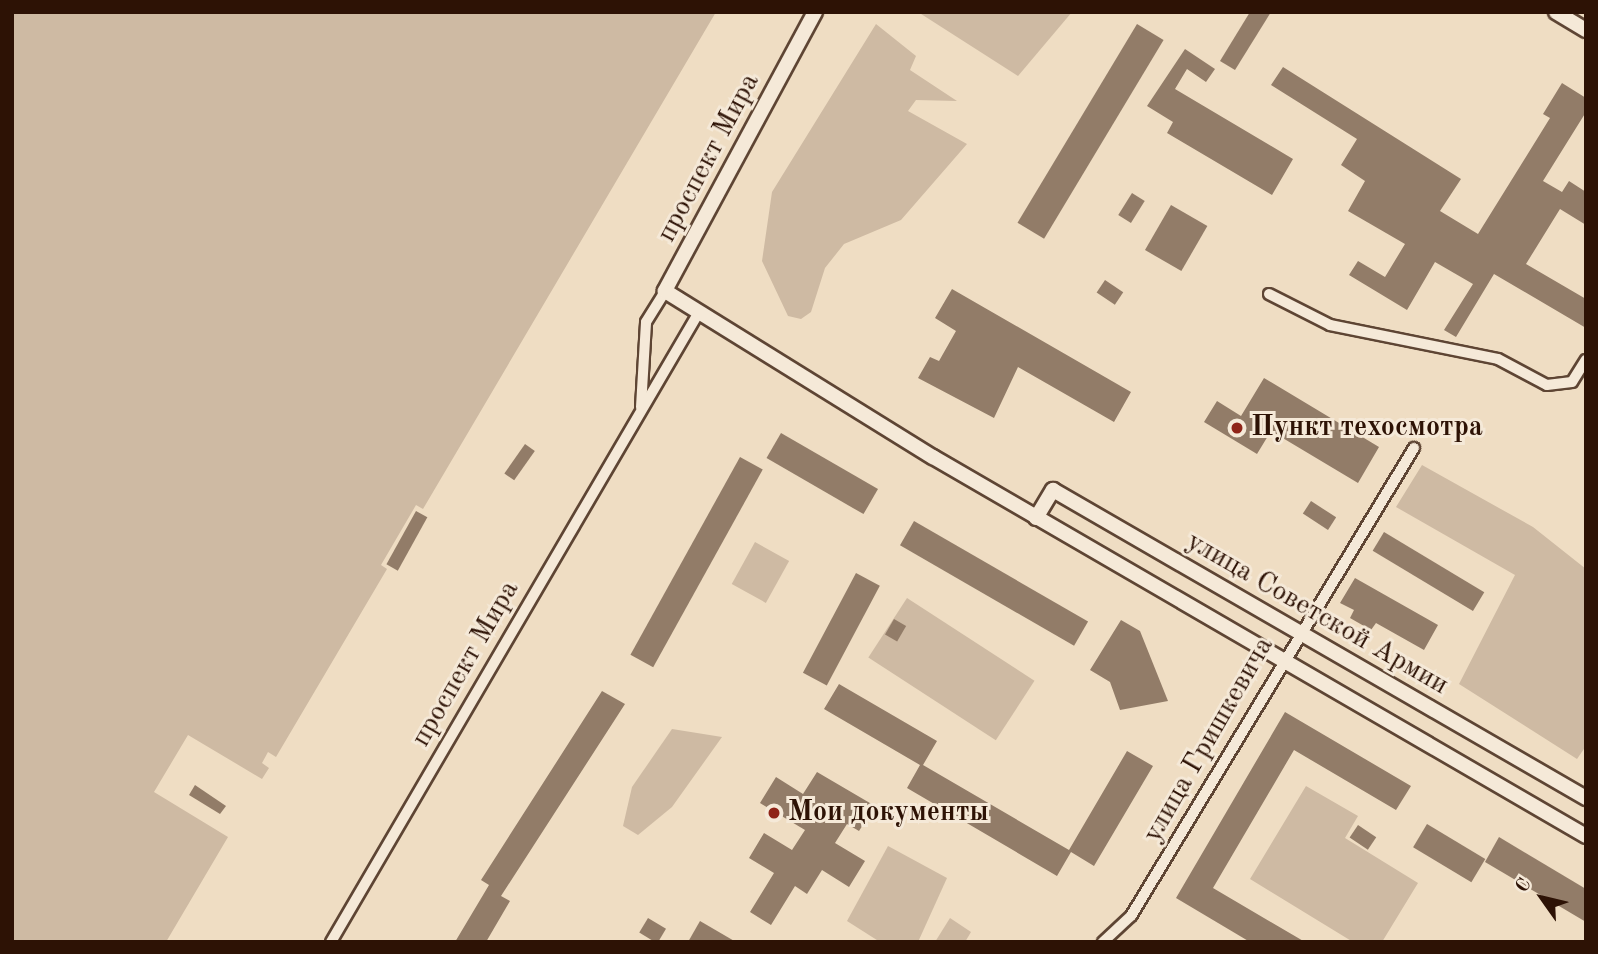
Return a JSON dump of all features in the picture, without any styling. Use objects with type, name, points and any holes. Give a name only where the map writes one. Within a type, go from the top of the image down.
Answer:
[{"type":"street","name":"проспект Мира","points":[[641,409],[646,322],[815,12]]},
{"type":"street","points":[[1556,12],[1586,30]]},
{"type":"street","name":"улица Советской Армии","points":[[665,291],[1036,518],[1586,836]]},
{"type":"street","points":[[1269,294],[1330,325],[1497,359],[1547,385],[1572,382],[1586,360]]},
{"type":"street","name":"проспект Мира","points":[[331,942],[699,312]]},
{"type":"street","name":"улица Гришкевича","points":[[1103,942],[1131,916],[1298,631],[1414,448]]},
{"type":"street","name":"улица Советской Армии","points":[[1036,518],[1053,490],[1586,799]]},
{"type":"shaded area","points":[[12,12],[716,12],[423,509],[416,505],[381,565],[387,569],[276,757],[268,752],[262,763],[269,768],[262,779],[188,735],[154,792],[228,837],[166,942],[12,942]]},
{"type":"shaded area","points":[[918,12],[1072,12],[1018,76]]},
{"type":"shaded area","points":[[876,24],[916,56],[910,70],[957,101],[916,100],[908,111],[967,144],[901,220],[844,244],[825,268],[811,312],[801,319],[788,316],[762,261],[772,192]]},
{"type":"shaded area","points":[[1422,465],[1533,527],[1586,569],[1586,746],[1577,759],[1459,684],[1515,575],[1396,507]]},
{"type":"shaded area","points":[[755,542],[789,561],[766,603],[732,584]]},
{"type":"shaded area","points":[[907,598],[1034,681],[996,740],[868,658]]},
{"type":"shaded area","points":[[672,729],[722,737],[672,807],[638,835],[623,826],[632,787]]},
{"type":"shaded area","points":[[1306,786],[1358,816],[1345,838],[1418,883],[1382,942],[1353,942],[1250,879]]},
{"type":"shaded area","points":[[888,846],[947,878],[918,942],[880,942],[847,921]]},
{"type":"shaded area","points":[[950,918],[971,932],[965,942],[935,942]]},
{"type":"building","points":[[1250,12],[1271,12],[1235,70],[1220,61]]},
{"type":"building","points":[[1137,24],[1164,40],[1044,239],[1018,223]]},
{"type":"building","points":[[1185,49],[1215,69],[1206,82],[1187,69],[1175,89],[1293,159],[1272,195],[1167,133],[1173,122],[1147,106]]},
{"type":"building","points":[[1283,67],[1461,179],[1440,211],[1478,234],[1550,118],[1543,114],[1562,83],[1586,98],[1586,112],[1543,181],[1562,192],[1569,181],[1586,192],[1586,225],[1560,209],[1526,264],[1586,299],[1586,328],[1494,274],[1456,337],[1444,330],[1473,284],[1435,262],[1407,310],[1349,275],[1358,261],[1385,277],[1405,244],[1348,211],[1365,181],[1341,165],[1357,139],[1271,85]]},
{"type":"building","points":[[1132,193],[1145,201],[1131,223],[1118,215]]},
{"type":"building","points":[[1171,205],[1207,226],[1181,271],[1145,250]]},
{"type":"building","points":[[1105,280],[1123,292],[1115,305],[1097,292]]},
{"type":"building","points":[[952,289],[1131,392],[1114,422],[1018,367],[994,418],[918,378],[930,357],[939,361],[956,331],[935,318]]},
{"type":"building","points":[[1264,378],[1379,447],[1358,483],[1271,431],[1257,454],[1204,422],[1217,401],[1241,416]]},
{"type":"building","points":[[781,433],[878,489],[863,514],[766,458]]},
{"type":"building","points":[[525,444],[535,451],[514,480],[504,473]]},
{"type":"building","points":[[740,457],[763,470],[653,667],[630,655]]},
{"type":"building","points":[[1311,501],[1336,517],[1328,530],[1303,514]]},
{"type":"building","points":[[416,511],[427,517],[398,571],[386,564]]},
{"type":"building","points":[[914,521],[1088,622],[1074,646],[900,545]]},
{"type":"building","points":[[1384,532],[1484,592],[1473,611],[1373,551]]},
{"type":"building","points":[[856,573],[880,586],[827,685],[803,673]]},
{"type":"building","points":[[1355,578],[1438,625],[1424,650],[1376,623],[1371,630],[1350,618],[1354,610],[1340,603]]},
{"type":"building","points":[[894,619],[906,626],[897,642],[885,635]]},
{"type":"building","points":[[1121,620],[1140,631],[1168,701],[1120,710],[1110,682],[1090,670]]},
{"type":"building","points":[[839,684],[937,741],[923,765],[1069,850],[1127,751],[1153,766],[1094,866],[1071,852],[1057,876],[907,788],[920,765],[824,709]]},
{"type":"building","points":[[602,691],[625,704],[501,896],[510,901],[486,942],[455,942],[489,885],[481,880]]},
{"type":"building","points":[[1285,712],[1411,786],[1396,810],[1294,750],[1213,888],[1305,942],[1250,942],[1176,898]]},
{"type":"building","points":[[817,772],[875,806],[859,831],[847,824],[835,843],[865,861],[849,887],[822,870],[807,894],[795,886],[771,925],[750,912],[774,873],[749,858],[764,833],[792,850],[805,830],[760,803],[776,777],[803,794]]},
{"type":"building","points":[[195,785],[226,806],[220,814],[189,795]]},
{"type":"building","points":[[1427,824],[1485,859],[1471,882],[1413,847]]},
{"type":"building","points":[[1358,825],[1376,837],[1368,850],[1350,837]]},
{"type":"building","points":[[1499,837],[1586,889],[1586,922],[1485,862]]},
{"type":"building","points":[[648,918],[666,929],[658,942],[639,933]]},
{"type":"building","points":[[700,921],[736,942],[688,942]]},
{"type":"place","name":"Пункт техосмотра","points":[[1237,428]]},
{"type":"place","name":"Мои документы","points":[[774,813]]}]
